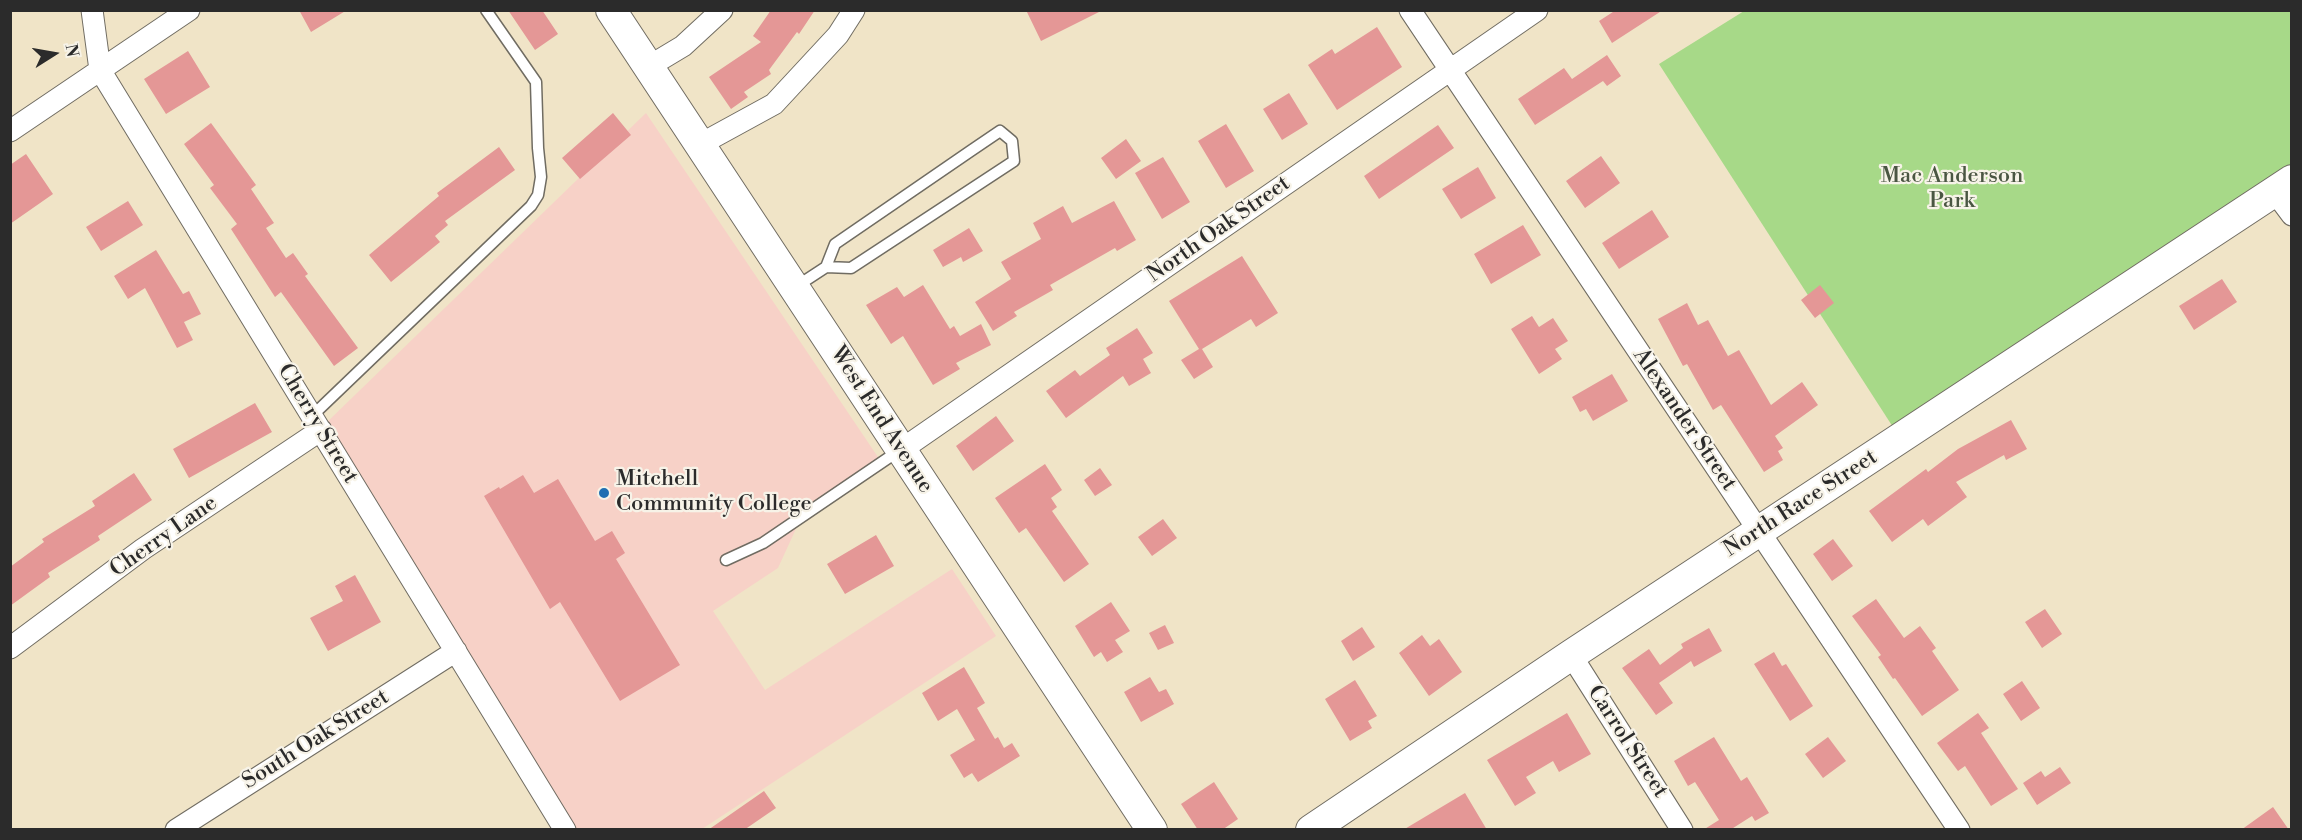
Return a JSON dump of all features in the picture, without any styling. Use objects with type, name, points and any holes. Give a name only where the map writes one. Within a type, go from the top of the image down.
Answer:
[{"type":"street","name":"Cherry Street","points":[[92,10],[100,70],[565,830]]},
{"type":"street","points":[[10,131],[189,10]]},
{"type":"street","name":"West End Avenue","points":[[611,10],[1152,830]]},
{"type":"street","points":[[648,67],[683,45],[722,10]]},
{"type":"street","points":[[699,145],[774,104],[838,35],[854,10]]},
{"type":"street","name":"Alexander Street","points":[[1410,10],[1959,830]]},
{"type":"street","name":"North Oak Street","points":[[901,450],[1537,10]]},
{"type":"street","name":"North Race Street","points":[[1311,830],[1759,532],[2286,195]]},
{"type":"street","name":"Cherry Lane","points":[[10,648],[316,423]]},
{"type":"street","name":"South Oak Street","points":[[176,830],[456,651]]},
{"type":"street","name":"Carrol Street","points":[[1571,655],[1682,830]]},
{"type":"lane","points":[[316,423],[531,206],[538,195],[542,177],[538,148],[536,82],[486,10]]},
{"type":"lane","points":[[794,288],[826,267],[850,268],[1014,161],[1012,141],[1000,131],[834,244],[826,267]]},
{"type":"lane","points":[[726,561],[763,543],[901,450]]},
{"type":"shaded area","name":"Mitchell Community College","points":[[646,113],[884,466],[800,520],[778,568],[713,611],[765,690],[952,569],[996,636],[702,829],[572,829],[324,425]]},
{"type":"green space","name":"Mac Anderson Park","points":[[1744,11],[2291,11],[2291,182],[1900,438],[1659,64]]},
{"type":"building","points":[[299,10],[347,10],[311,32]]},
{"type":"building","points":[[508,10],[542,10],[558,34],[535,50]]},
{"type":"building","points":[[771,10],[815,10],[799,34],[797,32],[769,70],[771,74],[744,92],[748,97],[731,109],[709,77],[761,42],[753,36]]},
{"type":"building","points":[[1026,10],[1103,10],[1041,41]]},
{"type":"building","points":[[1616,10],[1663,10],[1612,43],[1599,21]]},
{"type":"building","points":[[1377,27],[1402,67],[1337,110],[1308,65],[1332,49],[1335,54]]},
{"type":"building","points":[[188,51],[210,87],[166,114],[144,79]]},
{"type":"building","points":[[1607,55],[1621,76],[1607,86],[1603,81],[1535,125],[1518,99],[1564,68],[1572,79]]},
{"type":"building","points":[[1289,93],[1308,124],[1282,140],[1263,109]]},
{"type":"building","points":[[613,113],[631,135],[580,179],[562,158]]},
{"type":"building","points":[[211,123],[256,185],[251,189],[274,223],[266,228],[286,258],[293,253],[308,274],[305,276],[358,348],[334,366],[281,292],[275,297],[231,229],[237,224],[210,188],[214,185],[184,144]]},
{"type":"building","points":[[1226,124],[1254,171],[1226,188],[1198,141]]},
{"type":"building","points":[[1438,125],[1454,148],[1379,199],[1364,176]]},
{"type":"building","points":[[1126,139],[1141,161],[1116,179],[1101,158]]},
{"type":"building","points":[[499,147],[515,170],[445,221],[448,225],[435,236],[440,242],[391,282],[369,255],[439,196],[437,193]]},
{"type":"building","points":[[26,154],[53,194],[10,224],[10,165]]},
{"type":"building","points":[[1601,156],[1620,183],[1585,208],[1566,181]]},
{"type":"building","points":[[1163,157],[1190,202],[1162,219],[1135,173]]},
{"type":"building","points":[[1478,167],[1496,198],[1461,219],[1442,189]]},
{"type":"building","points":[[128,201],[143,225],[101,251],[86,227]]},
{"type":"building","points":[[1114,201],[1136,240],[1117,251],[1115,248],[1050,285],[1053,290],[1014,312],[1017,316],[993,331],[975,302],[1011,279],[1001,262],[1041,239],[1033,223],[1063,206],[1072,223]]},
{"type":"building","points":[[1652,210],[1669,237],[1619,269],[1602,243]]},
{"type":"building","points":[[1523,225],[1541,255],[1491,284],[1474,254]]},
{"type":"building","points":[[969,228],[983,251],[963,262],[961,257],[943,267],[933,250]]},
{"type":"building","points":[[156,250],[183,294],[189,291],[201,314],[184,322],[193,340],[177,348],[145,288],[128,299],[114,276]]},
{"type":"building","points":[[1242,256],[1278,313],[1256,327],[1251,319],[1202,349],[1213,367],[1194,379],[1181,360],[1199,349],[1169,301]]},
{"type":"building","points":[[2222,279],[2237,302],[2194,330],[2179,306]]},
{"type":"building","points":[[923,285],[950,329],[954,326],[960,336],[981,324],[991,345],[956,363],[960,369],[933,385],[903,336],[891,344],[866,305],[897,287],[904,297]]},
{"type":"building","points":[[1820,285],[1834,303],[1815,318],[1801,300]]},
{"type":"building","points":[[1687,303],[1698,325],[1708,320],[1728,356],[1739,350],[1771,405],[1802,382],[1818,405],[1775,436],[1783,448],[1778,451],[1783,460],[1764,472],[1721,405],[1713,410],[1687,364],[1683,366],[1658,319]]},
{"type":"building","points":[[1532,316],[1539,327],[1553,318],[1568,341],[1555,349],[1562,359],[1539,374],[1511,329]]},
{"type":"building","points":[[1137,328],[1153,353],[1143,359],[1151,373],[1129,386],[1123,376],[1066,418],[1046,391],[1075,370],[1080,376],[1110,355],[1106,348]]},
{"type":"building","points":[[1612,374],[1628,401],[1593,421],[1586,409],[1580,412],[1572,397]]},
{"type":"building","points":[[255,403],[272,432],[189,478],[173,449]]},
{"type":"building","points":[[996,416],[1014,441],[973,471],[956,446]]},
{"type":"building","points":[[2011,420],[2027,449],[2006,460],[2004,455],[1956,482],[1967,497],[1928,526],[1923,519],[1892,542],[1869,511],[1926,469],[1928,472],[1958,449]]},
{"type":"building","points":[[1045,464],[1062,490],[1051,498],[1057,507],[1052,511],[1089,564],[1064,582],[1026,528],[1019,533],[995,498]]},
{"type":"building","points":[[1100,468],[1112,485],[1095,496],[1084,480]]},
{"type":"building","points":[[134,473],[152,500],[98,536],[100,540],[48,573],[50,577],[10,606],[10,567],[44,542],[42,539],[95,506],[92,501]]},
{"type":"building","points":[[523,475],[534,493],[558,479],[595,541],[612,531],[625,553],[616,559],[680,665],[620,701],[560,602],[550,609],[484,496]]},
{"type":"building","points":[[1163,519],[1177,538],[1152,556],[1138,537]]},
{"type":"building","points":[[876,535],[894,566],[845,594],[827,564]]},
{"type":"building","points":[[1833,539],[1853,566],[1832,581],[1813,554]]},
{"type":"building","points":[[355,575],[381,622],[328,651],[310,618],[343,601],[335,586]]},
{"type":"building","points":[[1876,599],[1904,638],[1920,626],[1936,648],[1932,651],[1959,690],[1922,716],[1895,678],[1893,679],[1878,657],[1881,655],[1852,616]]},
{"type":"building","points":[[1111,602],[1130,631],[1115,640],[1123,652],[1107,662],[1101,652],[1094,657],[1075,626]]},
{"type":"building","points":[[2045,609],[2062,634],[2042,648],[2025,622]]},
{"type":"building","points":[[1165,625],[1174,643],[1158,650],[1149,633]]},
{"type":"building","points":[[1362,627],[1375,647],[1353,661],[1341,641]]},
{"type":"building","points":[[1709,628],[1722,651],[1694,667],[1691,661],[1659,683],[1673,703],[1656,715],[1622,668],[1649,649],[1660,665],[1683,648],[1681,644]]},
{"type":"building","points":[[1422,635],[1430,646],[1439,639],[1462,672],[1429,696],[1399,653]]},
{"type":"building","points":[[1774,652],[1782,666],[1786,664],[1813,706],[1790,721],[1754,664]]},
{"type":"building","points":[[964,667],[985,703],[977,708],[995,739],[998,737],[1004,748],[1012,743],[1020,756],[978,782],[972,773],[964,778],[950,755],[975,740],[957,709],[938,721],[922,693]]},
{"type":"building","points":[[1150,677],[1159,692],[1166,689],[1174,704],[1141,722],[1124,692]]},
{"type":"building","points":[[1355,680],[1377,716],[1368,721],[1372,728],[1350,741],[1325,699]]},
{"type":"building","points":[[2022,681],[2040,708],[2021,721],[2003,694]]},
{"type":"building","points":[[1567,713],[1591,754],[1559,772],[1553,761],[1526,777],[1536,793],[1515,806],[1487,760]]},
{"type":"building","points":[[1978,713],[1989,728],[1981,733],[2018,789],[1991,806],[1965,766],[1958,771],[1937,743]]},
{"type":"building","points":[[1714,737],[1741,781],[1747,777],[1769,813],[1755,821],[1752,816],[1730,830],[1703,830],[1719,820],[1695,782],[1688,786],[1674,761]]},
{"type":"building","points":[[1828,737],[1846,761],[1823,778],[1805,754]]},
{"type":"building","points":[[2060,767],[2071,783],[2037,805],[2023,783],[2041,771],[2045,777]]},
{"type":"building","points":[[1214,782],[1238,819],[1222,830],[1198,830],[1181,804]]},
{"type":"building","points":[[764,791],[776,808],[744,830],[708,830]]},
{"type":"building","points":[[1465,793],[1487,830],[1403,830]]},
{"type":"building","points":[[2273,807],[2289,830],[2241,830]]},
{"type":"place","name":"Mitchell Community College","points":[[604,493]]}]
